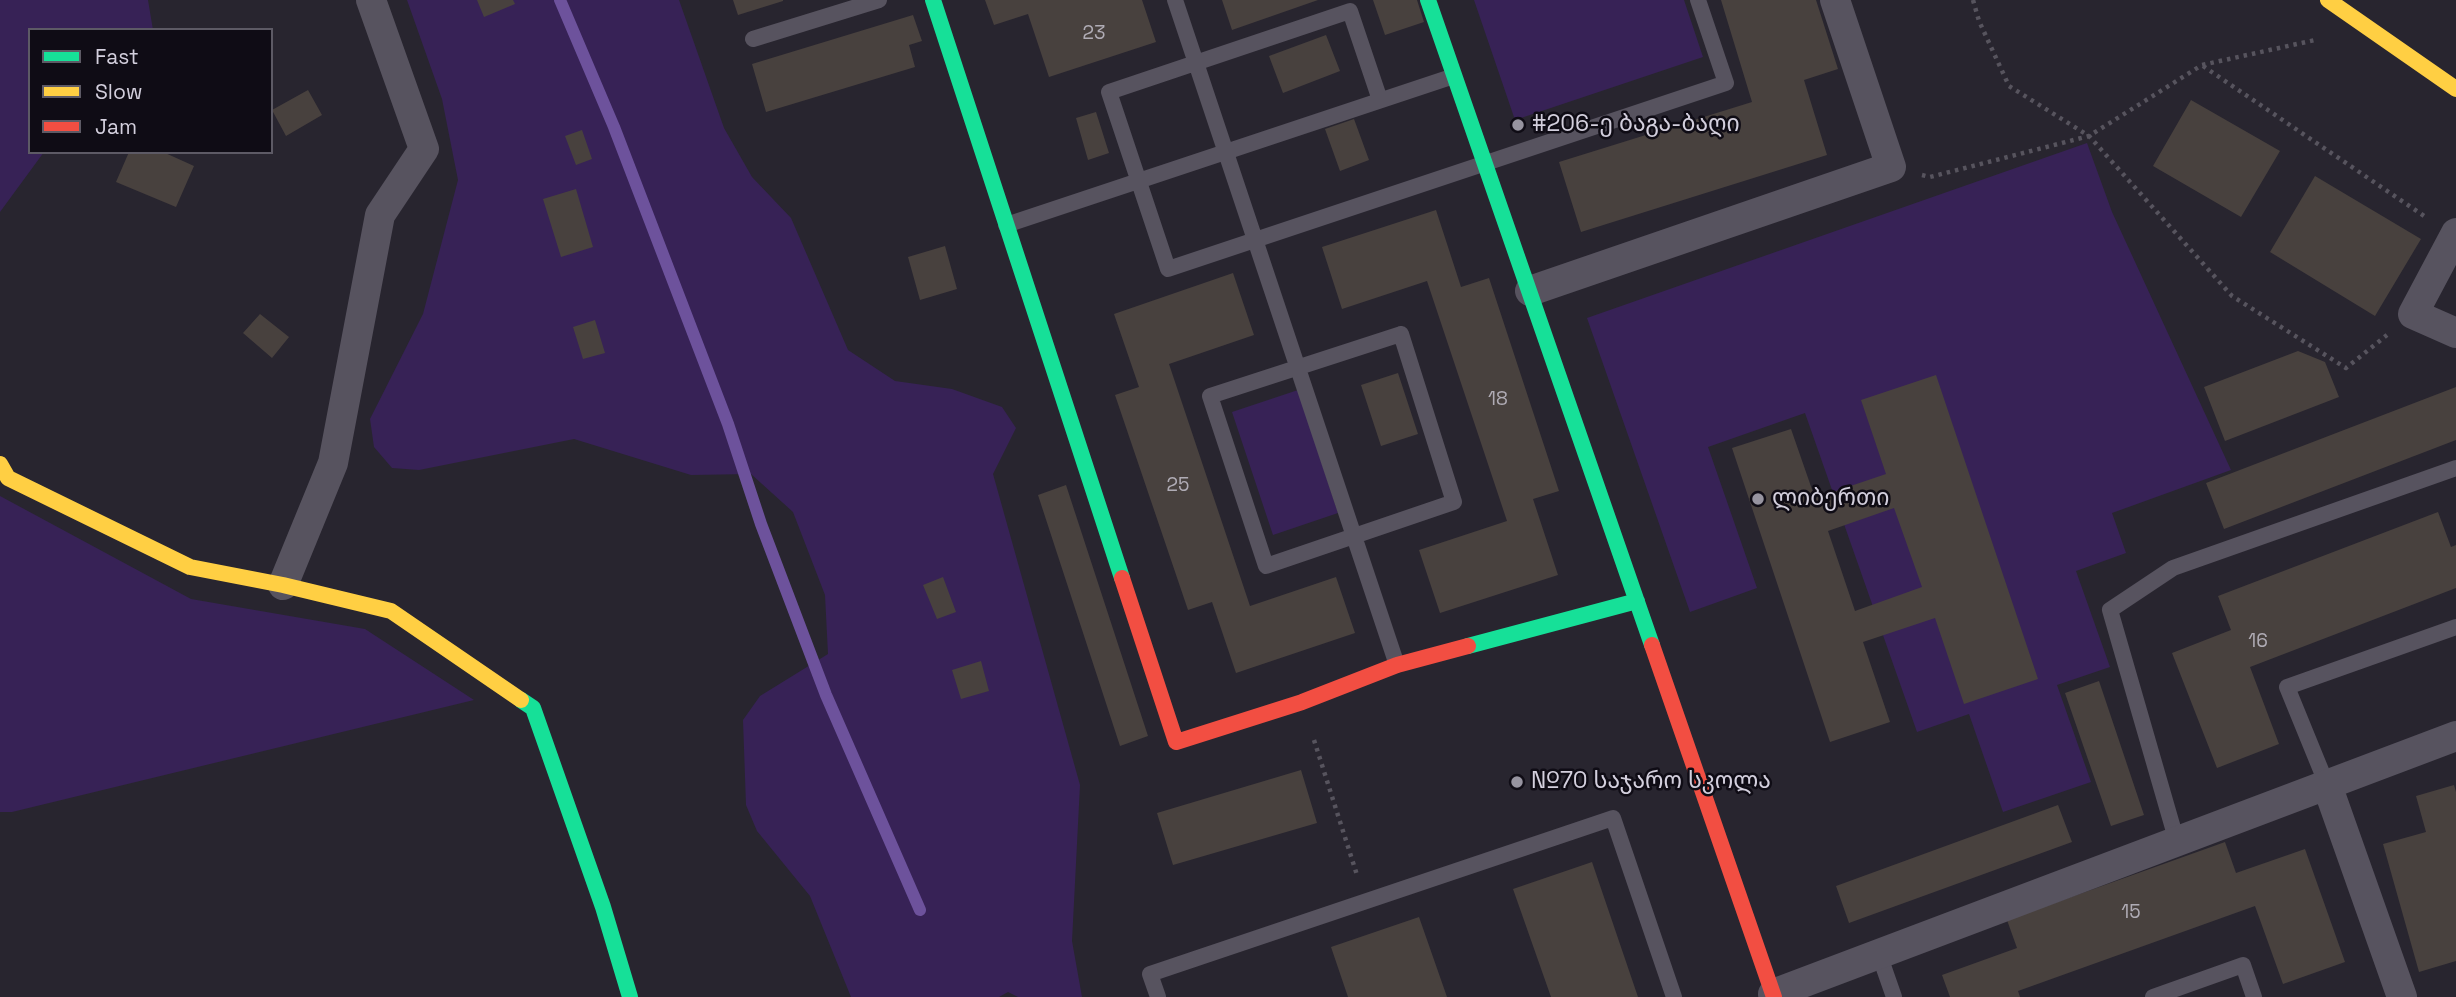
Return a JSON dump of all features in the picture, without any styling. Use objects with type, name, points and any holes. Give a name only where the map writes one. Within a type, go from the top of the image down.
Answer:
[{"type":"main road","points":[[933,0],[1176,742],[1302,702],[1397,665],[1637,601]]},
{"type":"main road","points":[[1428,0],[1773,995]]},
{"type":"main road","points":[[2328,0],[2456,89]]},
{"type":"main road","points":[[0,464],[8,478],[190,568],[283,585],[391,611],[533,708],[603,907],[630,997]]},
{"type":"street","points":[[283,585],[333,463],[380,215],[424,149],[371,0]]},
{"type":"street","points":[[1530,291],[1891,167],[1835,0]]},
{"type":"street","points":[[2455,235],[2413,314],[2456,333]]},
{"type":"street","points":[[1773,995],[2455,738]]},
{"type":"street","points":[[2327,785],[2402,997]]},
{"type":"lane","points":[[753,39],[879,0]]},
{"type":"lane","points":[[1174,0],[1397,665]]},
{"type":"lane","points":[[1380,100],[1350,11],[1109,92],[1168,269],[1726,83],[1698,0]]},
{"type":"lane","points":[[1006,225],[1454,76]]},
{"type":"lane","points":[[1401,334],[1454,502],[1354,536],[1266,566],[1210,396],[1401,334]]},
{"type":"lane","points":[[2177,842],[2110,610],[2173,568],[2456,468]]},
{"type":"lane","points":[[2327,785],[2287,687],[2456,627]]},
{"type":"lane","points":[[1158,997],[1150,974],[1613,818],[1674,997]]},
{"type":"lane","points":[[1878,954],[1895,997]]},
{"type":"lane","points":[[2153,997],[2243,965],[2254,997]]},
{"type":"path","points":[[1973,0],[1979,21],[2009,86],[2089,136],[2232,296],[2346,368],[2413,314]]},
{"type":"path","points":[[1891,167],[1930,177],[2089,136],[2202,65],[2367,28]]},
{"type":"path","points":[[2202,65],[2455,235]]},
{"type":"path","points":[[1302,702],[1365,901]]},
{"type":"shaded area","points":[[0,0],[148,0],[153,28],[28,28],[28,154],[43,154],[0,212]]},
{"type":"shaded area","points":[[407,0],[679,0],[724,128],[752,177],[791,218],[848,350],[895,381],[952,389],[1002,407],[1016,428],[993,474],[1080,785],[1072,941],[1082,997],[1018,997],[1008,992],[999,997],[851,997],[810,896],[757,831],[746,805],[743,720],[760,696],[828,654],[825,595],[793,512],[751,474],[691,475],[574,439],[419,470],[392,468],[374,447],[370,419],[423,314],[458,180],[442,99]]},
{"type":"shaded area","points":[[1474,0],[1684,0],[1703,57],[1515,120]]},
{"type":"shaded area","points":[[2087,143],[2112,212],[2231,470],[2112,513],[2126,553],[2076,571],[2110,667],[2057,685],[2091,782],[2003,812],[1969,714],[1917,732],[1805,413],[1708,447],[1757,588],[1690,612],[1587,318]]},
{"type":"shaded area","points":[[1298,390],[1338,513],[1273,535],[1232,412]]},
{"type":"shaded area","points":[[0,496],[191,599],[365,629],[474,700],[12,812],[0,812]]},
{"type":"building","points":[[477,0],[513,0],[515,4],[484,17]]},
{"type":"building","points":[[733,0],[783,0],[783,1],[738,15]]},
{"type":"building","points":[[985,0],[1142,0],[1156,42],[1049,77],[1028,14],[994,25]]},
{"type":"building","points":[[1222,0],[1318,0],[1232,30]]},
{"type":"building","points":[[1373,0],[1417,0],[1424,22],[1385,35]]},
{"type":"building","points":[[1721,0],[1816,0],[1838,69],[1804,80],[1827,155],[1581,232],[1559,162],[1752,102]]},
{"type":"building","points":[[913,15],[922,41],[909,45],[915,67],[766,112],[752,64]]},
{"type":"building","points":[[1326,35],[1340,71],[1283,93],[1269,56]]},
{"type":"building","points":[[308,90],[322,115],[286,136],[273,109]]},
{"type":"building","points":[[2191,100],[2280,151],[2241,217],[2153,166]]},
{"type":"building","points":[[1096,112],[1109,153],[1088,160],[1076,118]]},
{"type":"building","points":[[1354,119],[1369,160],[1340,171],[1325,129]]},
{"type":"building","points":[[582,130],[592,159],[576,165],[565,136]]},
{"type":"building","points":[[128,154],[167,154],[194,166],[176,207],[116,182]]},
{"type":"building","points":[[2315,176],[2421,239],[2375,316],[2270,252]]},
{"type":"building","points":[[576,189],[593,247],[561,257],[543,199]]},
{"type":"building","points":[[1436,210],[1461,287],[1489,278],[1559,491],[1533,499],[1558,575],[1440,613],[1419,550],[1507,521],[1427,281],[1342,309],[1322,247]]},
{"type":"building","points":[[945,246],[957,289],[920,300],[908,257]]},
{"type":"building","points":[[1233,273],[1254,335],[1169,364],[1250,606],[1336,577],[1355,633],[1236,673],[1212,602],[1188,610],[1115,395],[1139,387],[1114,314]]},
{"type":"building","points":[[260,314],[289,337],[272,358],[243,333]]},
{"type":"building","points":[[595,320],[605,353],[583,359],[573,327]]},
{"type":"building","points":[[2298,351],[2325,362],[2339,397],[2225,441],[2204,387]]},
{"type":"building","points":[[1398,373],[1418,434],[1381,446],[1361,385]]},
{"type":"building","points":[[1936,375],[2038,679],[1964,704],[1935,618],[1863,642],[1890,722],[1830,742],[1732,448],[1791,429],[1815,498],[1886,474],[1861,400]],"holes":[[[1894,508],[1922,587],[1855,611],[1828,531]]]},
{"type":"building","points":[[2456,387],[2456,440],[2224,529],[2206,483]]},
{"type":"building","points":[[1066,485],[1148,736],[1120,746],[1038,495]]},
{"type":"building","points":[[2438,512],[2451,547],[2456,545],[2456,588],[2250,667],[2279,744],[2217,768],[2172,653],[2231,630],[2218,596]]},
{"type":"building","points":[[943,577],[956,612],[937,619],[923,585]]},
{"type":"building","points":[[981,661],[989,691],[961,699],[952,670]]},
{"type":"building","points":[[2099,681],[2144,815],[2111,826],[2065,693]]},
{"type":"building","points":[[1301,770],[1317,823],[1173,865],[1157,813]]},
{"type":"building","points":[[2454,785],[2456,961],[2419,972],[2383,844],[2426,832],[2416,796]]},
{"type":"building","points":[[2058,805],[2072,842],[1849,923],[1836,886]]},
{"type":"building","points":[[2225,842],[2236,873],[2305,849],[2345,962],[2283,984],[2255,906],[2018,991],[2020,997],[1950,997],[1942,975],[2017,948],[2007,920]]},
{"type":"building","points":[[1592,862],[1638,997],[1551,997],[1513,889]]},
{"type":"building","points":[[1419,917],[1447,997],[1348,997],[1331,947]]},
{"type":"waterway","points":[[560,0],[614,127],[728,424],[761,524],[826,695],[920,910]]},
{"type":"traffic: fast","points":[[933,0],[1122,578]]},
{"type":"traffic: fast","points":[[1428,0],[1652,645]]},
{"type":"traffic: fast","points":[[1468,646],[1637,601]]},
{"type":"traffic: fast","points":[[521,700],[533,708],[603,907],[630,997]]},
{"type":"traffic: slow","points":[[2328,0],[2456,89]]},
{"type":"traffic: slow","points":[[0,464],[8,478],[190,567],[283,585],[391,611],[521,700]]},
{"type":"traffic: jam","points":[[1122,578],[1176,742],[1302,702],[1397,665],[1468,646]]},
{"type":"traffic: jam","points":[[1652,645],[1774,997]]},
{"type":"place","name":"#206-ე ბაგა-ბაღი","points":[[1518,125]]},
{"type":"place","name":"ლიბერთი","points":[[1758,499]]},
{"type":"place","name":"№70 საჯარო სკოლა","points":[[1517,782]]}]
